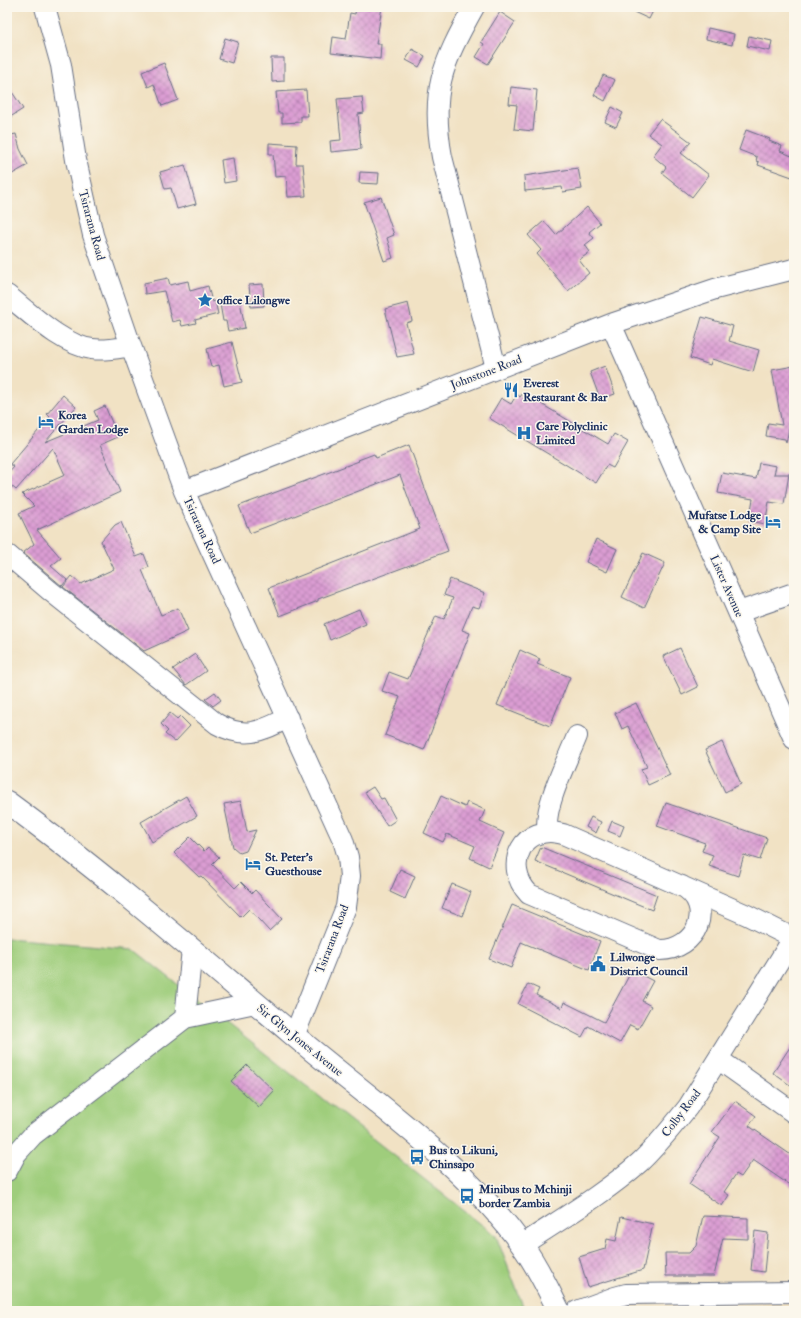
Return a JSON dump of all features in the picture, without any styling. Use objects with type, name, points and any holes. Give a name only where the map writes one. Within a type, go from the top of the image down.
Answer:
[{"type":"main road","name":"Sir Glyn Jones Avenue","points":[[7,802],[192,949],[294,1036],[411,1130],[490,1207],[522,1245],[560,1311]]},
{"type":"street","name":"Tsirarana Road","points":[[45,7],[61,65],[78,168],[93,235],[131,346],[184,491],[343,840],[348,857],[350,876],[346,907],[294,1036]]},
{"type":"street","points":[[474,7],[455,41],[439,86],[437,108],[438,133],[442,157],[496,368]]},
{"type":"street","name":"Johnstone Road","points":[[184,491],[611,324],[715,289],[794,269]]},
{"type":"street","points":[[7,295],[50,329],[80,347],[104,350],[131,346]]},
{"type":"street","name":"Lister Avenue","points":[[611,324],[794,739]]},
{"type":"street","points":[[8,555],[49,590],[218,724],[239,733],[251,733],[262,730],[288,718]]},
{"type":"street","points":[[739,612],[794,593]]},
{"type":"street","points":[[548,831],[546,825],[547,811],[577,736]]},
{"type":"street","points":[[682,886],[692,894],[699,909],[698,921],[694,933],[690,940],[676,949],[659,950],[651,948],[537,898],[524,888],[517,873],[517,856],[520,849],[532,836],[548,831],[563,834],[682,886],[747,915],[794,938]]},
{"type":"street","name":"Colby Road","points":[[522,1245],[600,1193],[640,1162],[672,1129],[794,938]]},
{"type":"street","points":[[184,1018],[192,949]]},
{"type":"street","points":[[7,1171],[16,1154],[32,1135],[184,1018],[255,1003]]},
{"type":"street","points":[[718,1059],[794,1113]]},
{"type":"street","points":[[577,1311],[626,1294],[794,1292]]},
{"type":"green space","points":[[7,938],[133,949],[496,1236],[525,1311],[7,1311]]},
{"type":"building","points":[[356,7],[382,7],[376,44],[381,44],[380,59],[331,53],[333,37],[346,39],[350,13],[355,14]]},
{"type":"building","points":[[623,7],[655,7],[649,19]]},
{"type":"building","points":[[500,12],[515,22],[488,64],[476,57],[484,44],[481,42]]},
{"type":"building","points":[[708,28],[734,34],[732,45],[706,39]]},
{"type":"building","points":[[749,36],[772,41],[770,51],[747,46]]},
{"type":"building","points":[[225,38],[238,42],[232,63],[219,59]]},
{"type":"building","points":[[412,49],[425,56],[419,67],[406,60]]},
{"type":"building","points":[[271,58],[284,58],[284,81],[272,82]]},
{"type":"building","points":[[164,63],[178,100],[162,106],[154,84],[148,87],[142,72]]},
{"type":"building","points":[[603,75],[615,80],[605,101],[594,95]]},
{"type":"building","points":[[7,84],[23,109],[7,119]]},
{"type":"building","points":[[511,87],[537,90],[533,131],[514,129],[517,105],[509,104]]},
{"type":"building","points":[[306,90],[308,116],[301,116],[301,122],[282,123],[282,113],[278,113],[276,92]]},
{"type":"building","points":[[362,97],[364,113],[358,114],[361,149],[331,152],[330,141],[341,140],[337,99]]},
{"type":"building","points":[[612,107],[623,113],[616,127],[605,122]]},
{"type":"building","points":[[660,119],[691,142],[681,153],[709,175],[692,197],[662,173],[666,167],[653,156],[662,144],[648,134]]},
{"type":"building","points":[[746,130],[770,139],[769,141],[782,146],[780,151],[794,157],[794,171],[792,177],[758,165],[759,162],[756,161],[757,157],[739,150]]},
{"type":"building","points":[[16,134],[20,149],[28,165],[7,177],[7,136]]},
{"type":"building","points":[[269,143],[297,145],[296,164],[303,164],[306,196],[288,197],[286,176],[275,177],[273,154],[269,154]]},
{"type":"building","points":[[233,158],[236,181],[224,183],[221,160]]},
{"type":"building","points":[[185,165],[196,204],[177,209],[171,188],[165,189],[160,172]]},
{"type":"building","points":[[578,168],[582,189],[563,192],[562,187],[525,191],[524,176]]},
{"type":"building","points":[[360,172],[379,173],[378,184],[359,183]]},
{"type":"building","points":[[381,197],[394,235],[387,238],[393,258],[384,261],[364,202]]},
{"type":"building","points":[[587,207],[600,223],[589,232],[594,238],[585,245],[590,252],[579,260],[589,273],[568,291],[537,254],[541,250],[528,235],[544,221],[556,235]]},
{"type":"building","points":[[168,278],[170,285],[188,281],[190,291],[208,286],[212,302],[215,301],[218,314],[195,320],[196,323],[182,326],[180,320],[172,322],[164,291],[145,294],[144,283]]},
{"type":"building","points":[[263,284],[264,306],[251,307],[249,285]]},
{"type":"building","points":[[240,301],[245,328],[228,331],[226,321],[223,321],[220,304]]},
{"type":"building","points":[[408,303],[412,321],[406,323],[414,354],[397,357],[385,309]]},
{"type":"building","points":[[702,317],[733,326],[729,341],[759,350],[753,372],[712,359],[710,365],[690,358]]},
{"type":"building","points":[[232,342],[242,382],[224,386],[219,365],[211,367],[207,349]]},
{"type":"building","points":[[605,366],[615,394],[600,399],[590,372]]},
{"type":"building","points":[[794,366],[794,414],[792,415],[786,443],[785,439],[766,436],[768,423],[782,425],[772,370]]},
{"type":"building","points":[[523,393],[608,444],[614,434],[628,442],[613,468],[607,465],[596,483],[489,418],[501,398],[511,404],[517,394],[520,397]]},
{"type":"building","points":[[63,395],[76,407],[45,442],[98,420],[94,411],[105,406],[118,437],[100,445],[120,492],[37,530],[61,558],[51,566],[67,580],[62,586],[23,553],[34,544],[19,513],[34,506],[22,494],[65,475],[53,448],[16,490],[7,482],[7,475],[14,467],[10,464],[50,417],[47,414]]},
{"type":"building","points":[[409,445],[448,551],[318,599],[318,601],[280,616],[269,588],[420,529],[400,475],[250,533],[239,506],[374,454],[376,458]]},
{"type":"building","points":[[759,463],[776,466],[774,474],[789,474],[784,504],[769,502],[765,524],[749,521],[753,499],[718,493],[722,473],[756,479]]},
{"type":"building","points":[[121,522],[136,557],[144,554],[149,567],[142,570],[161,615],[178,608],[188,631],[144,651],[63,587],[72,576],[81,584],[114,569],[101,541],[115,525]]},
{"type":"building","points":[[596,539],[617,549],[607,572],[586,562]]},
{"type":"building","points":[[643,553],[665,563],[644,608],[622,597]]},
{"type":"building","points":[[450,579],[485,593],[479,608],[472,606],[462,630],[470,633],[424,750],[385,735],[400,697],[382,691],[389,672],[408,679],[436,616],[444,619],[453,598],[444,595]]},
{"type":"building","points":[[359,609],[366,624],[330,640],[324,624]]},
{"type":"building","points":[[680,648],[698,687],[682,695],[663,656]]},
{"type":"building","points":[[520,650],[540,659],[537,664],[570,677],[550,726],[497,705]]},
{"type":"building","points":[[195,654],[206,671],[186,685],[173,669]]},
{"type":"building","points":[[215,692],[221,700],[213,706],[205,699]]},
{"type":"building","points":[[636,703],[670,775],[648,785],[641,769],[647,767],[628,726],[622,729],[615,713]]},
{"type":"building","points":[[170,713],[177,719],[180,716],[190,726],[175,742],[165,734],[168,731],[161,724]]},
{"type":"building","points":[[722,742],[741,784],[725,792],[705,750]]},
{"type":"building","points":[[373,787],[381,799],[384,798],[396,820],[387,826],[365,792]]},
{"type":"building","points":[[186,796],[197,816],[152,842],[141,822]]},
{"type":"building","points":[[441,796],[465,807],[467,802],[485,810],[480,822],[504,833],[489,867],[470,858],[475,846],[447,834],[443,842],[424,833]]},
{"type":"building","points":[[241,801],[247,832],[256,830],[246,851],[240,853],[233,847],[224,804]]},
{"type":"building","points":[[666,803],[767,838],[760,860],[744,855],[738,876],[709,866],[713,855],[702,851],[705,843],[657,826]]},
{"type":"building","points":[[591,817],[601,822],[596,833],[586,827]]},
{"type":"building","points":[[612,821],[624,826],[620,836],[608,831]]},
{"type":"building","points":[[190,837],[204,851],[208,847],[219,857],[212,864],[235,888],[241,882],[252,893],[255,890],[282,919],[269,931],[249,909],[241,917],[201,876],[199,877],[174,853]]},
{"type":"building","points":[[541,847],[657,895],[652,910],[535,861]]},
{"type":"building","points":[[400,869],[415,876],[405,899],[390,892]]},
{"type":"building","points":[[452,884],[471,892],[462,916],[442,908]]},
{"type":"building","points":[[512,905],[600,941],[589,970],[521,942],[511,968],[489,959]]},
{"type":"building","points":[[632,970],[653,981],[642,1001],[651,1006],[638,1029],[630,1025],[620,1043],[588,1026],[582,1037],[518,1004],[528,984],[539,989],[536,995],[562,1008],[564,1002],[604,1022]]},
{"type":"building","points":[[794,1041],[794,1088],[773,1073]]},
{"type":"building","points":[[247,1065],[274,1091],[259,1107],[231,1081]]},
{"type":"building","points":[[735,1101],[756,1116],[749,1126],[794,1157],[794,1188],[753,1160],[741,1177],[736,1174],[724,1192],[729,1195],[722,1206],[689,1184],[720,1137],[712,1132]]},
{"type":"building","points":[[703,1216],[748,1218],[748,1239],[723,1238],[714,1276],[666,1276],[665,1253],[689,1253],[696,1246]]},
{"type":"building","points":[[621,1217],[653,1224],[643,1270],[588,1287],[579,1257],[605,1249],[607,1239],[616,1241]]},
{"type":"building","points":[[755,1231],[768,1233],[764,1272],[751,1270]]},
{"type":"place","name":"office Lilongwe","points":[[205,300]]},
{"type":"place","name":"Everest Restaurant & Bar","points":[[511,390]]},
{"type":"place","name":"Korea Garden Lodge","points":[[46,422]]},
{"type":"place","name":"Care Polyclinic Limited","points":[[524,433]]},
{"type":"place","name":"Mufatse Lodge & Camp Site","points":[[773,522]]},
{"type":"place","name":"St. Peter's Guesthouse","points":[[253,864]]},
{"type":"place","name":"Lilwonge District Council","points":[[598,964]]},
{"type":"place","name":"Bus to Likuni, Chinsapo","points":[[417,1157]]},
{"type":"place","name":"Minibus to Mchinji border Zambia","points":[[467,1196]]}]
